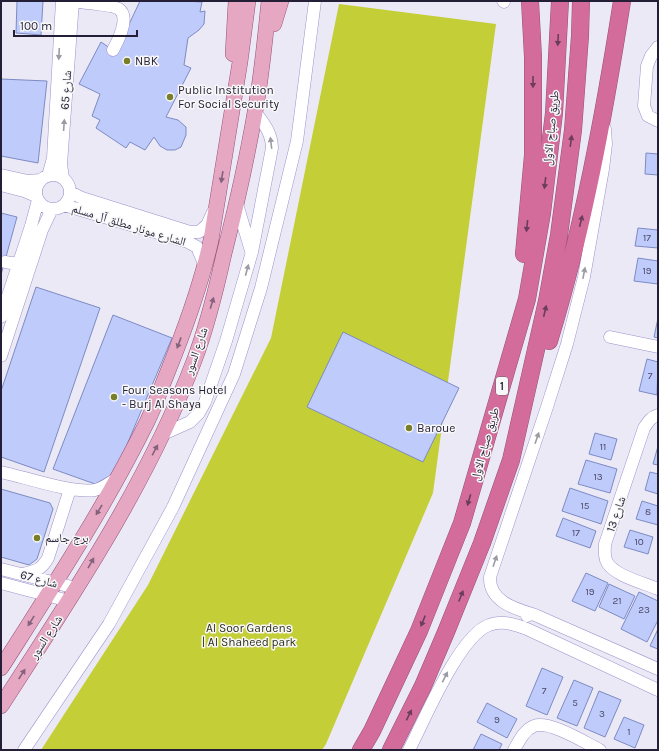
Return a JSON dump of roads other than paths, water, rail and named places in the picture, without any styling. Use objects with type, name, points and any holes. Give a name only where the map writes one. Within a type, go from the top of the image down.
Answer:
[{"type":"highway","points":[[523,1],[527,36],[533,57]]},
{"type":"highway","points":[[506,376],[527,224],[533,162],[533,57],[530,1]]},
{"type":"highway","name":"طريق صباح الاول","points":[[361,750],[372,731],[419,631],[462,523],[506,376],[527,299],[542,212],[554,113],[560,1]]},
{"type":"highway","name":"طريق صباح الاول","points":[[392,750],[423,686],[446,632],[482,543],[511,460],[548,301],[573,130],[581,1]]},
{"type":"highway","points":[[608,92],[612,1]]},
{"type":"highway","points":[[511,460],[559,306],[584,210],[608,92],[622,1]]},
{"type":"main road","points":[[228,138],[236,1]]},
{"type":"main road","name":"شارع السور","points":[[1,668],[51,589],[119,476],[148,421],[180,342],[205,266],[219,199],[248,1]]},
{"type":"main road","name":"شارع السور","points":[[1,706],[73,595],[133,491],[163,434],[194,361],[215,293],[237,204],[261,75],[269,1]]},
{"type":"main road","points":[[261,75],[281,1]]},
{"type":"street","name":"شارع 65","points":[[44,178],[53,158],[62,1]]},
{"type":"street","name":"شارع 65","points":[[63,178],[61,164],[72,1]]},
{"type":"street","points":[[72,1],[119,8],[121,10],[123,18],[122,33],[113,50]]},
{"type":"street","points":[[24,750],[109,624],[172,507],[234,374],[261,288],[297,141],[315,1]]},
{"type":"street","points":[[658,47],[648,61],[644,106],[648,116],[658,121]]},
{"type":"street","points":[[163,434],[190,422],[199,413],[205,402],[226,342],[252,252],[272,148],[272,140],[264,124],[255,112]]},
{"type":"street","points":[[602,120],[605,127],[606,144],[584,277],[547,407],[490,577],[490,584],[501,601],[511,607],[535,615],[658,669]]},
{"type":"street","points":[[53,175],[63,178],[68,184],[70,192],[64,205],[52,209],[44,206],[37,198],[3,186],[53,175]]},
{"type":"street","points":[[1,317],[31,226],[37,198],[36,188],[44,178]]},
{"type":"street","name":"الشارع مونار مطلق آل مسلم","points":[[70,192],[82,198],[190,232],[199,232],[207,224],[219,199]]},
{"type":"street","points":[[237,204],[252,252]]},
{"type":"street","name":"الشارع مونار مطلق آل مسلم","points":[[64,205],[188,242],[197,247],[205,266]]},
{"type":"street","points":[[1,356],[42,230],[52,209]]},
{"type":"street","points":[[5,262],[18,264]]},
{"type":"street","points":[[610,337],[658,347]]},
{"type":"street","name":"شارع 13","points":[[658,415],[648,420],[644,428],[605,544],[604,553],[606,561],[611,568],[618,573],[658,589]]},
{"type":"street","points":[[1,472],[70,489],[82,490],[95,490],[105,486],[119,476]]},
{"type":"street","points":[[23,574],[35,572],[43,567],[48,558],[70,489]]},
{"type":"street","name":"شارع 67","points":[[1,569],[23,574],[51,589]]},
{"type":"street","name":"شارع 67","points":[[1,583],[51,589],[73,595]]},
{"type":"street","points":[[527,629],[524,622],[525,618],[531,614],[535,615]]},
{"type":"street","points":[[409,750],[449,670],[474,634],[488,625],[496,623],[517,625],[527,629],[658,690]]},
{"type":"street","points":[[514,750],[526,731],[533,726],[542,724],[552,726],[600,750]]},
{"type":"place","name":"NBK","points":[[127,61]]},
{"type":"place","name":"Public Institution For Social Security","points":[[170,97]]},
{"type":"place","name":"Four Seasons Hotel - Burj Al Shaya","points":[[114,397]]},
{"type":"place","name":"Baroue","points":[[409,428]]},
{"type":"place","name":"برج جاسم","points":[[37,538]]},
{"type":"park label","name":"Al Soor Gardens | Al Shaheed park","points":[[249,635]]}]
